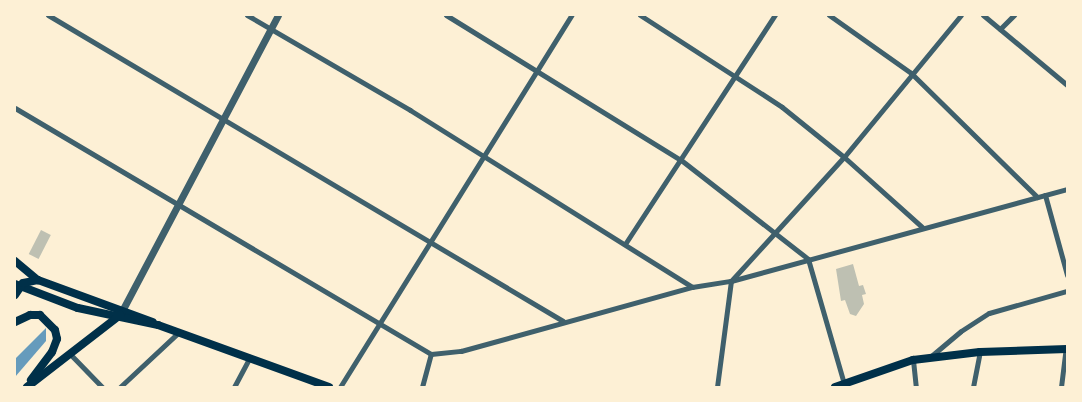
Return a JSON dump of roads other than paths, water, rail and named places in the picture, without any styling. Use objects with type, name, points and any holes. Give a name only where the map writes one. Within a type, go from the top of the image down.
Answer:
[{"type":"main road","points":[[15,261],[38,280],[123,309],[178,333],[250,357],[329,387]]},
{"type":"main road","points":[[16,289],[38,280]]},
{"type":"main road","points":[[16,289],[78,308],[158,325]]},
{"type":"main road","points":[[26,387],[118,318],[123,309]]},
{"type":"main road","points":[[15,322],[30,315],[40,315],[53,325],[56,334],[48,359],[26,387]]},
{"type":"main road","points":[[835,387],[913,360],[930,357],[980,352],[1067,349]]},
{"type":"street","points":[[48,15],[222,121],[430,240],[563,321]]},
{"type":"street","points":[[247,15],[484,157],[625,244],[692,288]]},
{"type":"street","points":[[123,309],[180,205],[278,15]]},
{"type":"street","points":[[446,15],[681,160],[808,259],[844,384]]},
{"type":"street","points":[[340,387],[572,15]]},
{"type":"street","points":[[640,15],[782,107],[844,157],[922,227]]},
{"type":"street","points":[[625,244],[775,15]]},
{"type":"street","points":[[829,15],[911,74],[1037,197]]},
{"type":"street","points":[[717,387],[731,281],[844,157],[961,15]]},
{"type":"street","points":[[983,15],[1067,85]]},
{"type":"street","points":[[1000,30],[1014,15]]},
{"type":"street","points":[[15,108],[431,354],[461,351],[563,321],[692,288],[731,281],[922,227],[1067,189]]},
{"type":"street","points":[[1045,195],[1067,275]]},
{"type":"street","points":[[930,357],[961,331],[989,313],[1067,291]]},
{"type":"street","points":[[120,387],[178,333]]},
{"type":"street","points":[[1061,387],[1067,349]]},
{"type":"street","points":[[972,387],[980,352]]},
{"type":"street","points":[[422,387],[431,354]]},
{"type":"street","points":[[71,355],[102,387]]},
{"type":"street","points":[[234,387],[250,357]]},
{"type":"street","points":[[913,360],[916,387]]},
{"type":"water","points":[[46,328],[46,341],[15,377],[15,359]]}]
